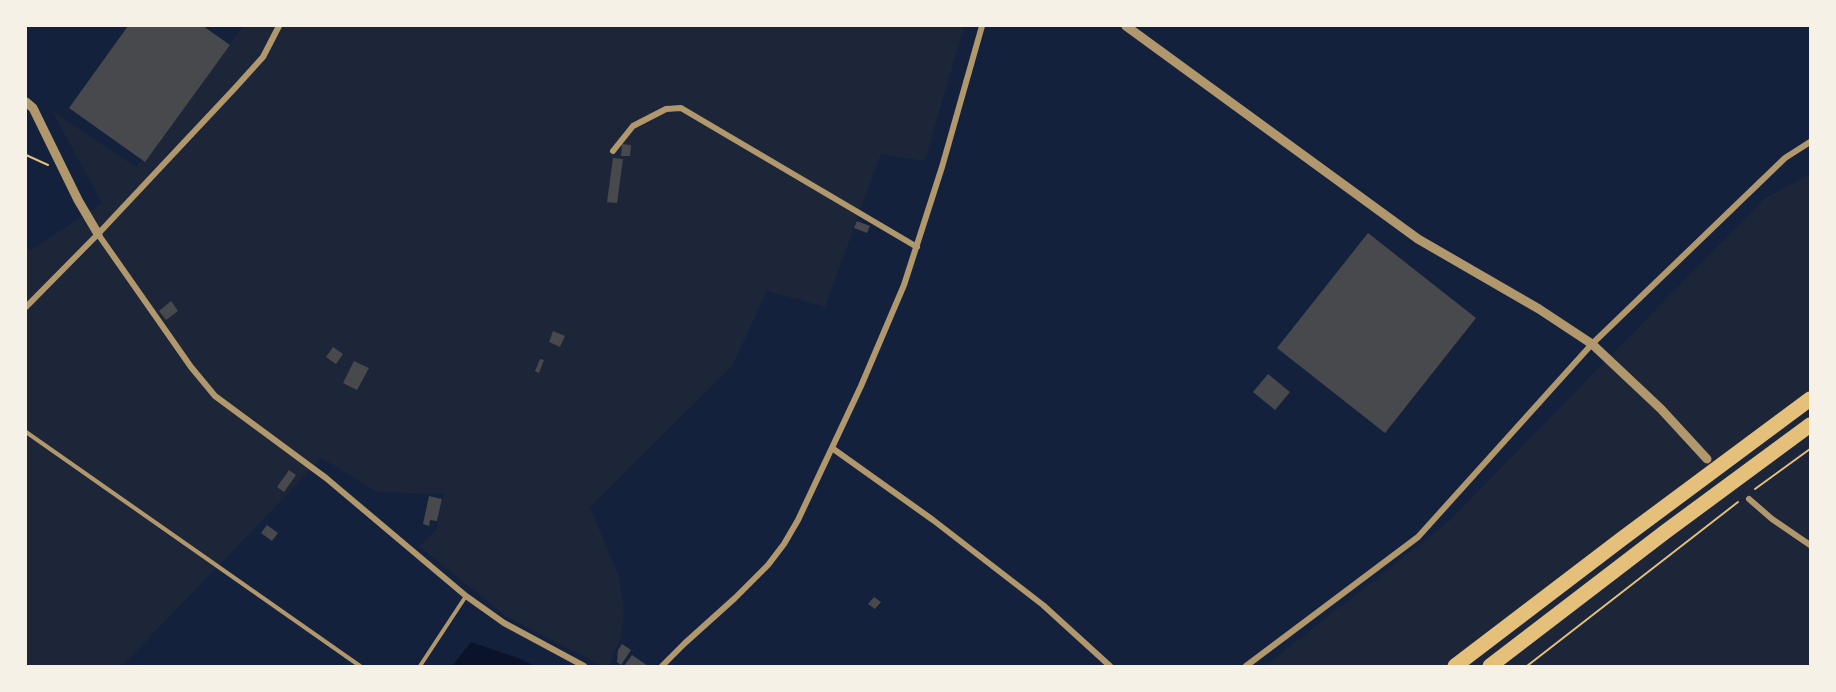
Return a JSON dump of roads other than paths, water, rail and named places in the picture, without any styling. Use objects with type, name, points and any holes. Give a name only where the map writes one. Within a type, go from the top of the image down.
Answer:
[{"type":"highway","points":[[1455,666],[1810,399]]},
{"type":"highway","points":[[1490,666],[1810,425]]},
{"type":"street","points":[[26,308],[263,57],[279,26]]},
{"type":"street","points":[[662,666],[768,566],[798,520],[861,386],[904,285],[942,167],[982,26]]},
{"type":"street","points":[[1126,26],[1419,239],[1539,309],[1592,344],[1661,409],[1707,459]]},
{"type":"street","points":[[26,102],[33,108],[78,200],[98,234],[191,367],[215,396],[326,478],[466,596],[504,623],[584,666]]},
{"type":"street","points":[[613,151],[633,126],[666,109],[681,108],[917,247]]},
{"type":"street","points":[[1246,666],[1418,537],[1592,344],[1785,158],[1810,142]]},
{"type":"street","points":[[832,448],[933,520],[1044,605],[1110,666]]},
{"type":"street","points":[[1746,499],[1810,545]]},
{"type":"lane","points":[[26,432],[360,666]]},
{"type":"lane","points":[[420,666],[466,596]]}]
